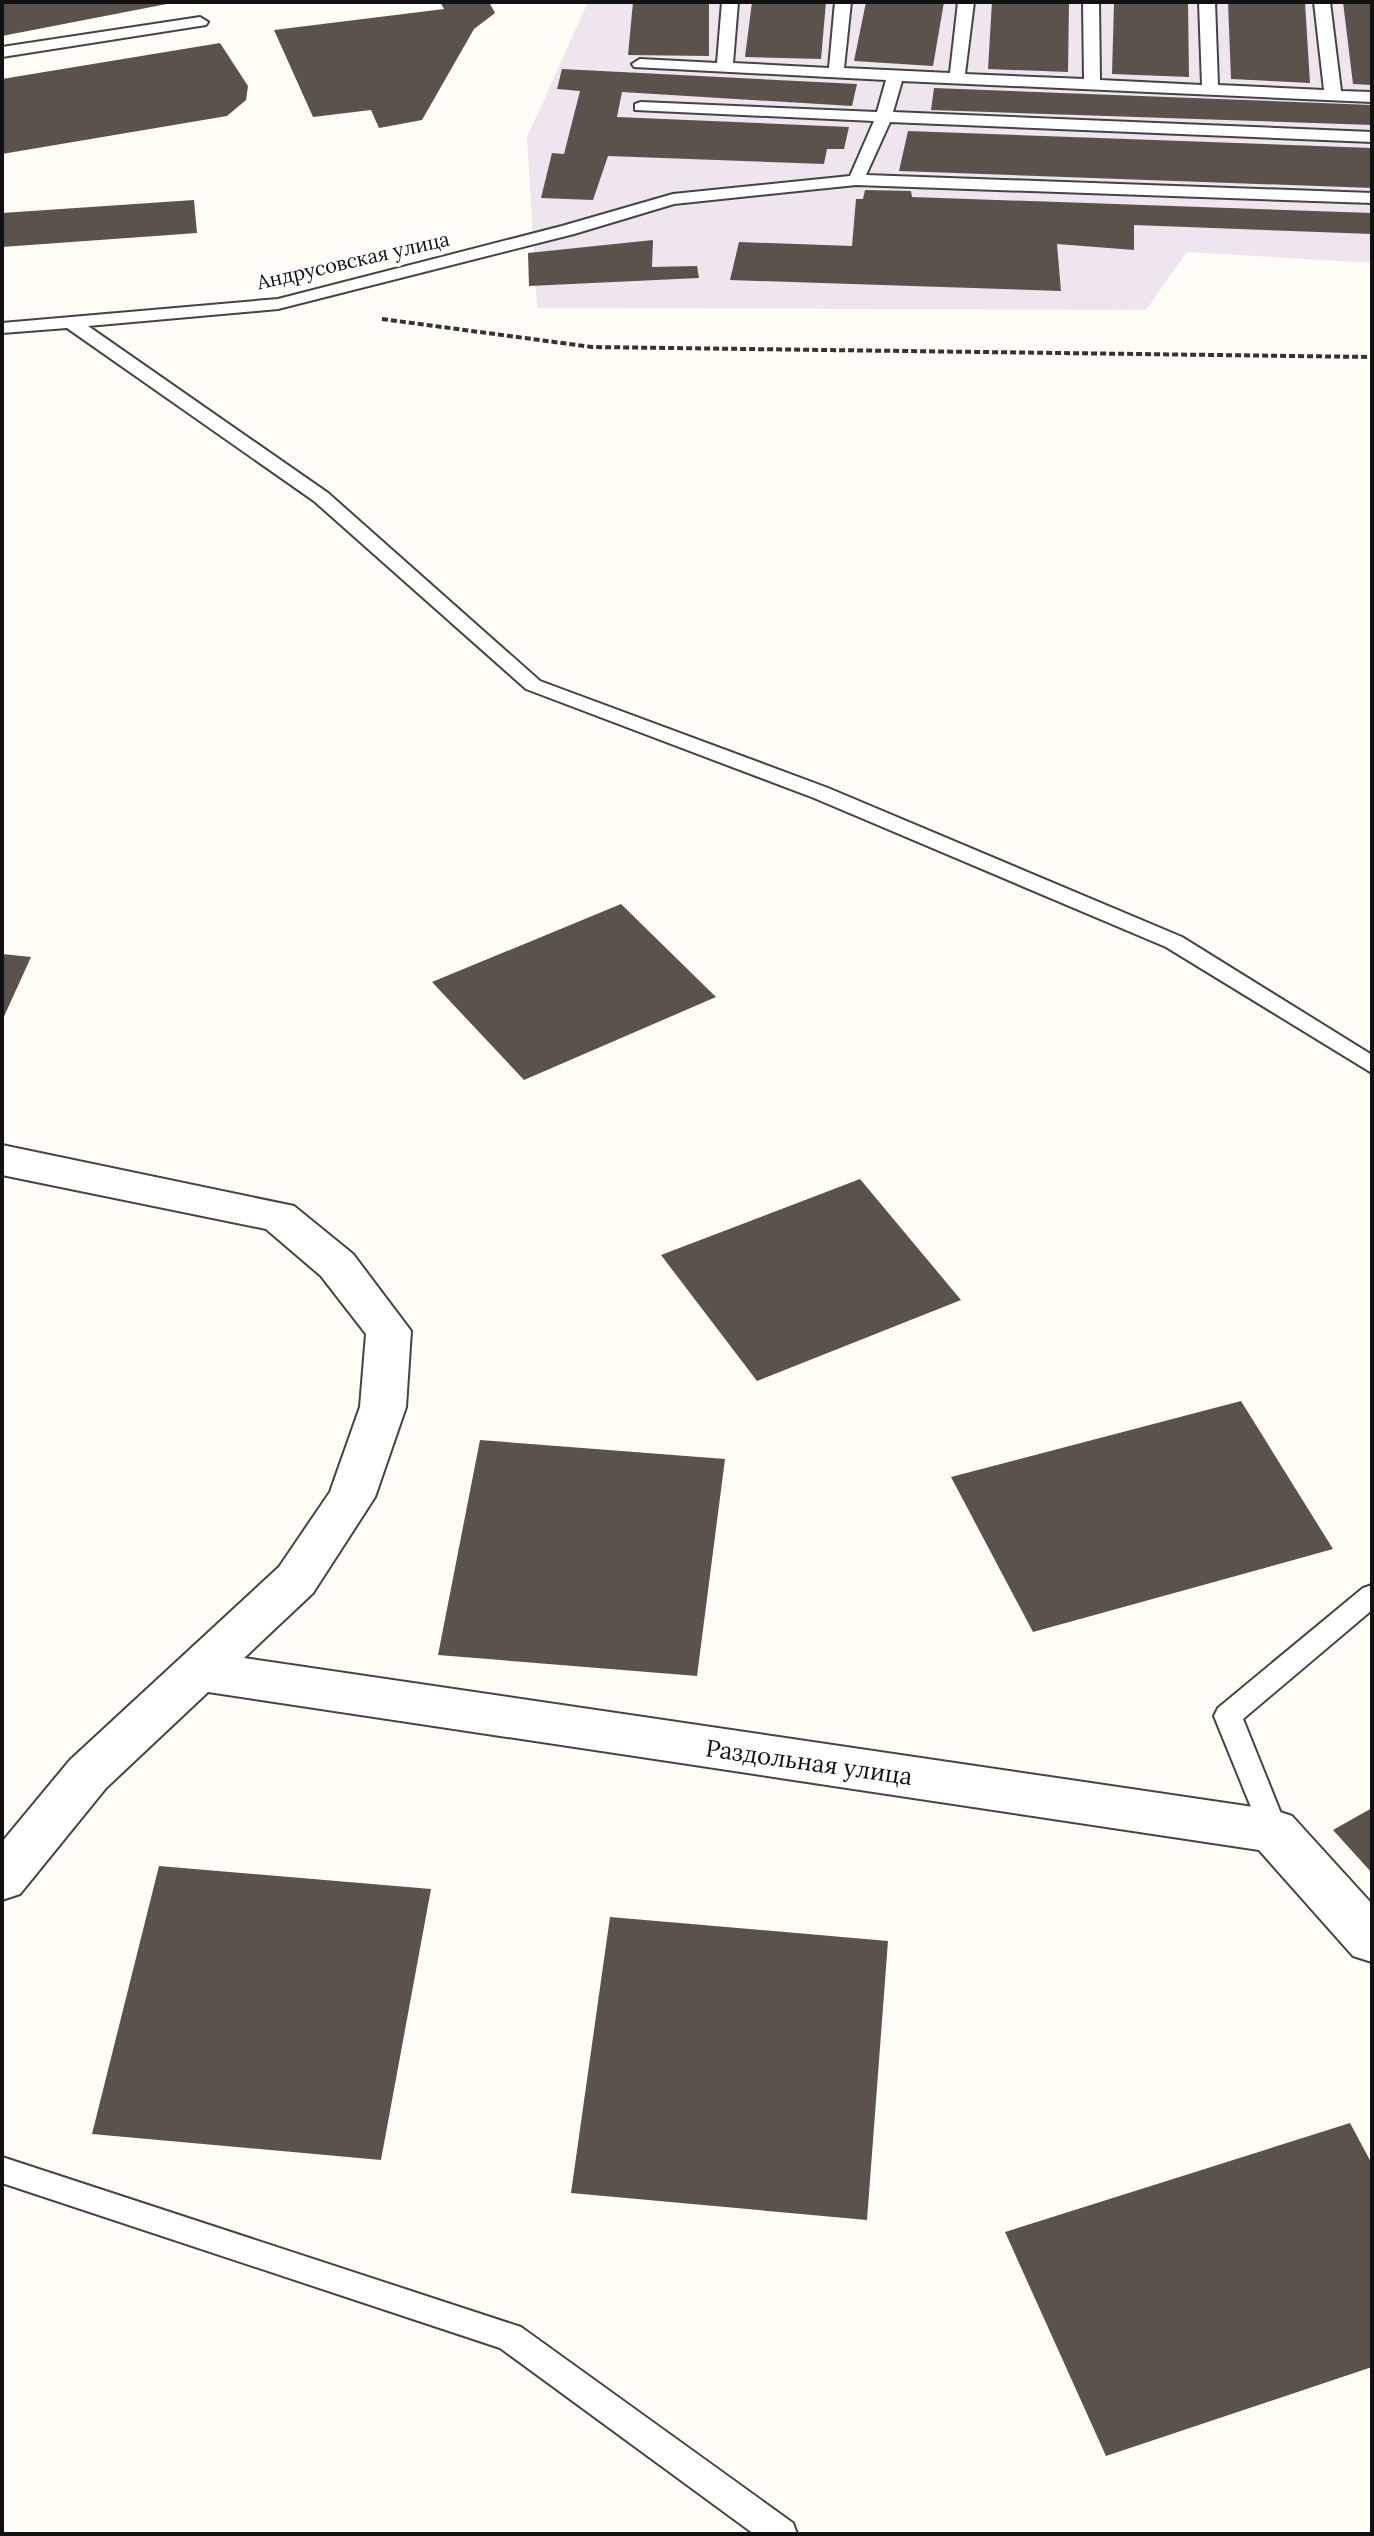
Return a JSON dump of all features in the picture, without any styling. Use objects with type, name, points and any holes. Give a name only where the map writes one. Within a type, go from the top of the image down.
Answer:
[{"type":"street","points":[[2,1160],[279,1217],[337,1265],[389,1331],[383,1407],[352,1497],[296,1580],[88,1774],[2,1879]]},
{"type":"street","name":"Раздольная улица","points":[[198,1671],[1274,1831]]},
{"type":"street","points":[[1274,1831],[1372,1940]]},
{"type":"lane","points":[[725,68],[730,2]]},
{"type":"lane","points":[[836,73],[843,2]]},
{"type":"lane","points":[[957,78],[966,2]]},
{"type":"lane","points":[[1091,2],[1092,84]]},
{"type":"lane","points":[[1207,2],[1210,90]]},
{"type":"lane","points":[[1322,2],[1333,95]]},
{"type":"lane","points":[[2,52],[200,22]]},
{"type":"lane","points":[[640,64],[1372,97]]},
{"type":"lane","points":[[856,180],[884,117],[895,75]]},
{"type":"lane","points":[[641,107],[1372,137]]},
{"type":"lane","name":"Андрусовская улица","points":[[2,328],[278,304],[568,230],[673,199],[856,180],[1372,198]]},
{"type":"lane","points":[[72,323],[321,497],[533,685],[821,793],[1174,942],[1372,1065]]},
{"type":"lane","points":[[1274,1831],[1228,1716],[1372,1595]]},
{"type":"lane","points":[[2,2170],[510,2337],[781,2534]]},
{"type":"path","points":[[372,317],[592,347],[1372,357]]},
{"type":"shaded area","points":[[588,2],[1372,2],[1372,263],[1187,252],[1146,310],[537,308],[527,137]]},
{"type":"building","points":[[2,2],[171,2],[172,3],[2,36]]},
{"type":"building","points":[[440,2],[489,2],[495,13],[474,29],[422,120],[379,128],[371,110],[313,117],[274,30],[444,9]]},
{"type":"building","points":[[633,2],[709,2],[709,56],[628,55]]},
{"type":"building","points":[[752,2],[826,2],[821,59],[745,57]]},
{"type":"building","points":[[866,2],[944,2],[933,66],[854,61]]},
{"type":"building","points":[[992,2],[1069,2],[1068,72],[988,69]]},
{"type":"building","points":[[1114,2],[1188,2],[1189,77],[1112,74]]},
{"type":"building","points":[[1228,2],[1305,2],[1310,83],[1231,79]]},
{"type":"building","points":[[1343,2],[1372,2],[1372,85],[1353,84]]},
{"type":"building","points":[[220,43],[248,86],[246,100],[227,116],[2,154],[2,79]]},
{"type":"building","points":[[562,69],[857,84],[852,106],[622,92],[617,117],[849,127],[844,149],[827,149],[824,164],[608,156],[593,200],[541,198],[552,153],[564,154],[580,91],[557,89]]},
{"type":"building","points":[[934,88],[1372,105],[1372,125],[931,110]]},
{"type":"building","points":[[908,131],[1372,148],[1372,188],[899,171]]},
{"type":"building","points":[[865,190],[911,191],[912,197],[1372,213],[1372,234],[1134,225],[1134,250],[1057,244],[1061,291],[730,280],[739,242],[852,246],[856,199],[863,199]]},
{"type":"building","points":[[194,200],[197,233],[2,247],[2,213]]},
{"type":"building","points":[[653,240],[652,267],[697,266],[699,278],[529,286],[528,253]]},
{"type":"building","points":[[621,904],[716,997],[524,1080],[432,982]]},
{"type":"building","points":[[2,954],[31,957],[2,1021]]},
{"type":"building","points":[[860,1179],[961,1300],[757,1381],[661,1255]]},
{"type":"building","points":[[1241,1401],[1333,1549],[1033,1632],[951,1477]]},
{"type":"building","points":[[480,1440],[725,1459],[697,1676],[438,1655]]},
{"type":"building","points":[[1372,1808],[1372,1873],[1333,1830]]},
{"type":"building","points":[[159,1866],[431,1889],[381,2160],[92,2134]]},
{"type":"building","points":[[610,1917],[888,1941],[867,2220],[571,2193]]},
{"type":"building","points":[[1350,2123],[1372,2164],[1372,2367],[1106,2456],[1005,2232]]}]
